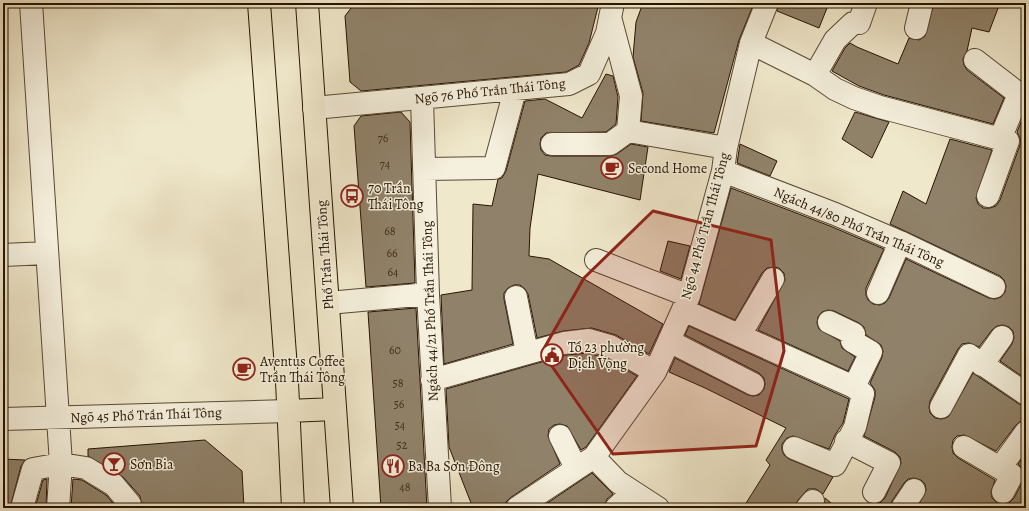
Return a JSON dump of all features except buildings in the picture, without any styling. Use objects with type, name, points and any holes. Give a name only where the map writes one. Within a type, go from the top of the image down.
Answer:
[{"type":"main road","points":[[259,3],[288,411],[293,508]]},
{"type":"main road","name":"Phố Trần Thái Tông","points":[[307,3],[342,508]]},
{"type":"main road","points":[[288,411],[335,409]]},
{"type":"street","points":[[32,3],[61,464],[58,508]]},
{"type":"street","name":"Ngõ 44 Phố Trần Thái Tông","points":[[517,508],[585,463],[655,372],[686,303],[723,171],[726,148],[751,43],[767,3]]},
{"type":"street","points":[[814,75],[835,40],[853,23],[859,23],[866,3]]},
{"type":"street","points":[[916,28],[922,3]]},
{"type":"street","points":[[612,10],[631,96],[628,131]]},
{"type":"street","name":"Ngõ 76 Phố Trần Thái Tông","points":[[314,108],[569,84],[589,74],[607,33],[612,10]]},
{"type":"street","points":[[751,43],[814,75],[835,89],[880,107],[1008,141],[988,196]]},
{"type":"street","points":[[975,60],[1019,94],[1000,139]]},
{"type":"street","points":[[424,169],[494,168],[515,90]]},
{"type":"street","name":"Ngách 44/21 Phố Trần Thái Tông","points":[[422,99],[428,294],[440,508]]},
{"type":"street","points":[[552,144],[610,144],[628,131],[726,148]]},
{"type":"street","name":"Ngách 44/80 Phố Trần Thái Tông","points":[[723,171],[835,214],[900,242],[994,287]]},
{"type":"street","points":[[878,293],[900,242]]},
{"type":"street","points":[[3,255],[47,252]]},
{"type":"street","points":[[596,260],[686,303],[740,334],[854,387],[863,394],[855,427],[846,441],[835,465],[794,448]]},
{"type":"street","points":[[740,334],[773,279]]},
{"type":"street","points":[[328,303],[428,294]]},
{"type":"street","points":[[516,298],[527,353]]},
{"type":"street","points":[[829,322],[854,334],[852,341],[871,352],[854,387]]},
{"type":"street","points":[[982,365],[1002,337]]},
{"type":"street","points":[[432,380],[564,343],[589,340],[610,346],[655,372]]},
{"type":"street","points":[[669,341],[753,384]]},
{"type":"street","points":[[941,407],[969,355],[1026,394]]},
{"type":"street","name":"Ngõ 45 Phố Trần Thái Tông","points":[[3,419],[288,411]]},
{"type":"street","points":[[1000,468],[1026,432]]},
{"type":"street","points":[[560,436],[585,463],[658,508]]},
{"type":"street","points":[[846,441],[889,463],[874,492]]},
{"type":"street","points":[[964,447],[1012,475],[1003,492]]},
{"type":"street","points":[[22,508],[33,469],[61,464],[86,468],[114,485],[130,504],[130,508]]},
{"type":"street","points":[[902,508],[914,490]]},
{"type":"street","points":[[616,508],[633,492]]},
{"type":"highlighted area","points":[[653,211],[771,240],[784,351],[756,446],[613,454],[542,352],[584,278]]},
{"type":"place","name":"Second Home","points":[[612,168]]},
{"type":"place","name":"70 Trần Thái Tông","points":[[352,196]]},
{"type":"place","name":"Tổ 23 phường Dịch Vọng","points":[[552,355]]},
{"type":"place","name":"Aventus Coffee Trần Thái Tông","points":[[244,369]]},
{"type":"place","name":"Sơn Bia","points":[[114,464]]},
{"type":"place","name":"Ba Ba Sơn Đông","points":[[393,466]]}]
